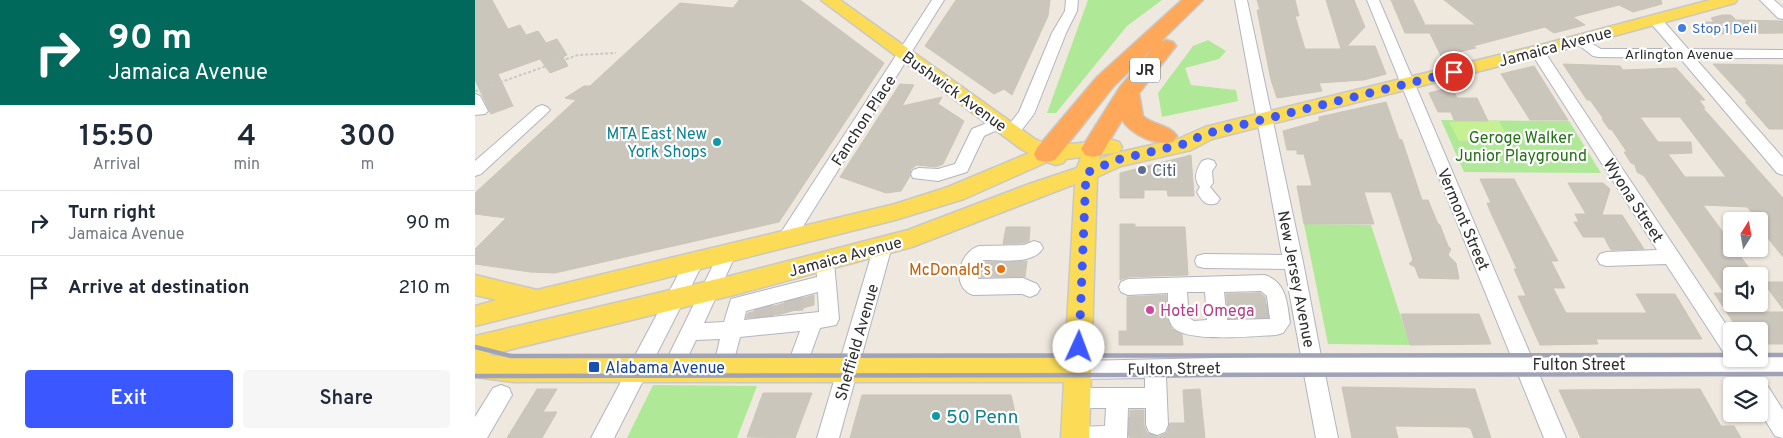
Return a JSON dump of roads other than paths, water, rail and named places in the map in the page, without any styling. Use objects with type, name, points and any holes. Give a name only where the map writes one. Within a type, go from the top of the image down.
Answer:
[{"type":"highway","name":"JR","points":[[1135,55],[1193,0]]},
{"type":"highway","name":"JR","points":[[1089,161],[1128,92],[1158,55],[1209,0]]},
{"type":"highway","points":[[1047,154],[1105,82],[1135,55]]},
{"type":"highway","points":[[1089,161],[1091,127],[1135,55]]},
{"type":"highway","points":[[1128,92],[1130,117],[1141,126],[1165,136]]},
{"type":"main road","name":"Bushwick Avenue","points":[[829,0],[1028,144],[1047,154],[1089,161]]},
{"type":"main road","name":"Jamaica Avenue","points":[[475,347],[710,291],[758,305],[795,300],[825,272],[883,246],[942,228],[1037,189],[1118,147],[1165,136],[1205,134],[1265,120],[1729,0]]},
{"type":"main road","name":"Jamaica Avenue","points":[[1089,161],[1116,160],[1184,144],[1205,134]]},
{"type":"main road","name":"Jamaica Avenue","points":[[475,316],[895,212],[956,193],[967,177],[1047,154]]},
{"type":"main road","points":[[1075,438],[1089,161]]},
{"type":"main road","points":[[475,285],[539,301]]},
{"type":"main road","name":"Fulton Street","points":[[475,364],[514,370],[1079,370]]},
{"type":"street","name":"Fanchon Place","points":[[786,239],[938,0]]},
{"type":"street","points":[[919,174],[967,177],[978,133],[1005,127],[1027,114],[1059,33],[1071,11],[1072,0]]},
{"type":"street","name":"New Jersey Avenue","points":[[1241,0],[1294,262],[1327,438]]},
{"type":"street","name":"Vermont Street","points":[[1373,0],[1555,438]]},
{"type":"street","points":[[1766,0],[1783,15]]},
{"type":"street","points":[[1655,20],[1783,169]]},
{"type":"street","name":"Arlington Avenue","points":[[1579,40],[1599,53],[1783,54]]},
{"type":"street","name":"Wyona Street","points":[[1537,51],[1723,336]]},
{"type":"street","points":[[475,170],[542,110]]},
{"type":"street","points":[[1207,191],[1204,172],[1208,165]]},
{"type":"street","name":"Sheffield Avenue","points":[[828,438],[883,246]]},
{"type":"street","points":[[1030,289],[1023,286],[973,287],[969,282],[969,269],[973,256],[979,252],[1026,252],[1034,248]]},
{"type":"street","points":[[673,369],[727,254]]},
{"type":"street","points":[[1606,259],[1672,257]]},
{"type":"street","points":[[1204,261],[1294,262]]},
{"type":"street","points":[[602,438],[694,263]]},
{"type":"street","points":[[723,369],[738,305],[758,305],[795,300],[829,319],[825,272]]},
{"type":"street","points":[[1128,287],[1177,285],[1265,283],[1276,293],[1276,310],[1280,323],[1276,327],[1219,318],[1192,329],[1182,324],[1179,320],[1177,285]]},
{"type":"street","points":[[1214,284],[1219,318]]},
{"type":"street","points":[[795,300],[796,369]]},
{"type":"street","points":[[690,332],[732,330],[758,305]]},
{"type":"street","points":[[1276,310],[1302,305]]},
{"type":"street","name":"Fulton Street","points":[[1079,370],[1125,388],[1314,365],[1524,364],[1723,358]]},
{"type":"street","name":"Fulton Street","points":[[1768,363],[1783,365]]},
{"type":"street","points":[[1077,398],[1155,384],[1157,433]]},
{"type":"street","points":[[1075,438],[1118,432],[1125,388]]},
{"type":"street","points":[[475,437],[501,395]]},
{"type":"street","points":[[1768,406],[1783,430]]},
{"type":"tunnel","points":[[793,294],[794,311]]},
{"type":"tunnel","points":[[763,302],[764,319]]},
{"type":"tunnel","points":[[1224,313],[1271,313]]},
{"type":"tunnel","points":[[1122,427],[1157,426]]},
{"type":"railway","points":[[475,347],[511,356],[1723,355]]},
{"type":"railway","points":[[1768,355],[1783,355]]},
{"type":"railway","points":[[475,376],[1783,374]]},
{"type":"place","name":"Stop 1 Deli","points":[[1682,28]]},
{"type":"place","name":"MTA East New York Shops","points":[[717,142]]},
{"type":"place","name":"Citi","points":[[1142,170]]},
{"type":"place","name":"McDonald's","points":[[1001,269]]},
{"type":"place","name":"Hotel Omega","points":[[1150,310]]},
{"type":"place","name":"Alabama Avenue","points":[[594,367]]},
{"type":"place","name":"50 Penn","points":[[936,416]]},
{"type":"park label","name":"Geroge Walker Junior Playground","points":[[1521,146]]}]
